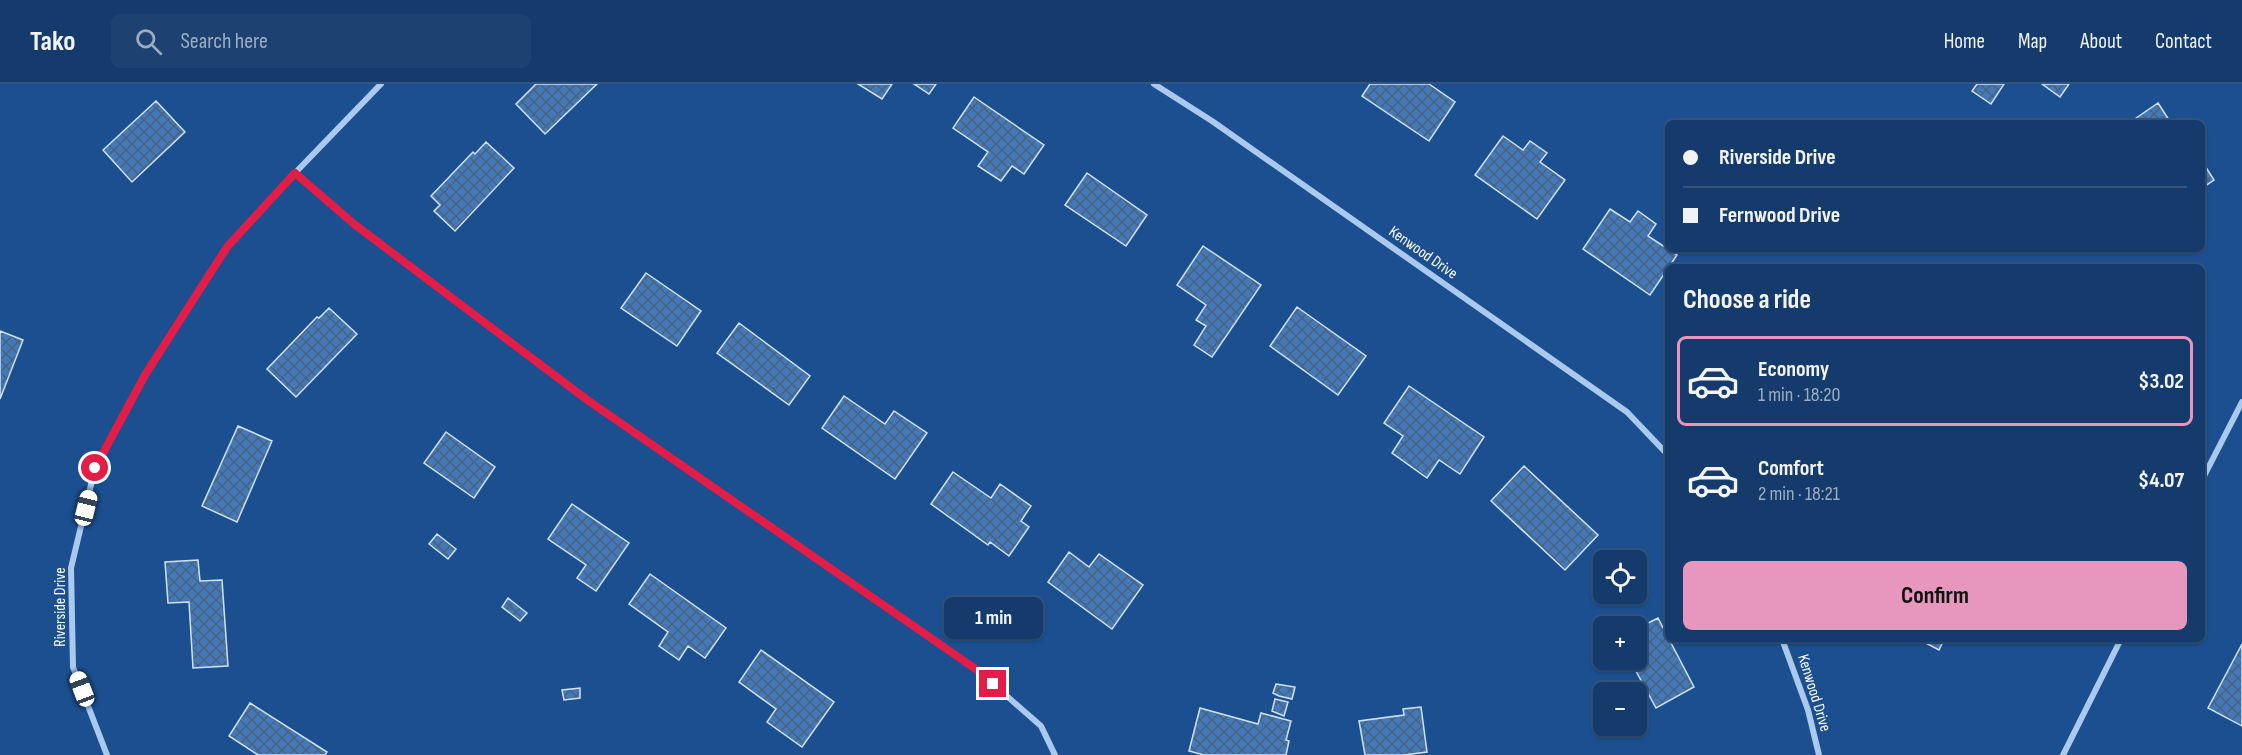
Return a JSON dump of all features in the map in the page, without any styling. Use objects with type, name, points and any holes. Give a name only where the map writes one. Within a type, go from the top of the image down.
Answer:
[{"type":"street","name":"Riverside Drive","points":[[107,755],[74,667],[71,568],[95,468],[145,375],[227,247],[381,84]]},
{"type":"street","name":"Kenwood Drive","points":[[1154,84],[1222,128],[1627,412],[1665,452]]},
{"type":"street","points":[[295,173],[354,224],[586,399],[977,670],[1041,726],[1054,755]]},
{"type":"street","points":[[2205,474],[2242,402]]},
{"type":"street","name":"Kenwood Drive","points":[[1783,642],[1808,710],[1819,755]]},
{"type":"street","points":[[2063,755],[2120,642]]},
{"type":"building","points":[[536,84],[597,84],[545,134],[516,104]]},
{"type":"building","points":[[858,84],[892,84],[882,99]]},
{"type":"building","points":[[914,84],[936,84],[929,94]]},
{"type":"building","points":[[1370,84],[1429,84],[1455,102],[1429,141],[1362,96]]},
{"type":"building","points":[[1977,84],[2004,84],[1991,104],[1972,91]]},
{"type":"building","points":[[2042,84],[2069,84],[2060,97]]},
{"type":"building","points":[[974,97],[1044,145],[1024,174],[1012,166],[1001,181],[978,166],[988,152],[953,128]]},
{"type":"building","points":[[156,101],[185,132],[132,182],[103,150]]},
{"type":"building","points":[[2158,103],[2169,120],[2133,120]]},
{"type":"building","points":[[1503,136],[1523,150],[1530,141],[1547,153],[1540,162],[1565,180],[1537,219],[1475,175]]},
{"type":"building","points":[[486,142],[514,168],[455,231],[434,211],[440,205],[431,196],[473,152],[475,154]]},
{"type":"building","points":[[2205,166],[2214,180],[2205,186]]},
{"type":"building","points":[[1087,173],[1147,215],[1126,246],[1065,205]]},
{"type":"building","points":[[1610,209],[1630,222],[1638,211],[1656,224],[1648,236],[1665,247],[1665,252],[1677,255],[1671,264],[1665,264],[1665,273],[1650,295],[1583,249]]},
{"type":"building","points":[[1203,246],[1261,285],[1212,357],[1194,345],[1206,326],[1196,320],[1206,305],[1177,285]]},
{"type":"building","points":[[646,273],[701,311],[677,346],[621,308]]},
{"type":"building","points":[[1297,307],[1366,356],[1338,395],[1270,346]]},
{"type":"building","points":[[329,308],[357,334],[296,397],[267,369],[317,317],[319,318]]},
{"type":"building","points":[[739,323],[810,376],[789,405],[717,353]]},
{"type":"building","points":[[0,331],[23,340],[0,399]]},
{"type":"building","points":[[1409,386],[1484,437],[1460,474],[1439,460],[1427,478],[1392,453],[1403,436],[1384,423]]},
{"type":"building","points":[[844,396],[885,424],[894,411],[927,433],[895,479],[822,428]]},
{"type":"building","points":[[238,426],[272,441],[237,522],[202,506]]},
{"type":"building","points":[[446,432],[495,467],[474,498],[424,463]]},
{"type":"building","points":[[1524,466],[1598,535],[1565,570],[1491,501]]},
{"type":"building","points":[[953,472],[991,498],[1000,484],[1031,506],[1021,521],[1029,527],[1009,556],[990,542],[988,545],[931,504]]},
{"type":"building","points":[[572,504],[629,543],[596,591],[577,578],[586,565],[548,539]]},
{"type":"building","points":[[437,534],[456,549],[448,559],[429,544]]},
{"type":"building","points":[[1069,552],[1089,567],[1099,554],[1143,585],[1112,629],[1048,582]]},
{"type":"building","points":[[198,560],[200,581],[222,580],[228,666],[193,668],[189,602],[168,603],[165,562]]},
{"type":"building","points":[[650,574],[726,628],[705,658],[688,646],[679,660],[659,646],[668,632],[629,604]]},
{"type":"building","points":[[508,598],[527,613],[520,621],[502,607]]},
{"type":"building","points":[[1658,618],[1665,631],[1665,642],[1671,642],[1694,687],[1656,708],[1647,691],[1647,682],[1642,682],[1635,670],[1647,670],[1647,624]]},
{"type":"building","points":[[1924,642],[1943,642],[1939,650]]},
{"type":"building","points":[[2242,644],[2242,726],[2208,708]]},
{"type":"building","points":[[761,650],[834,702],[802,747],[767,722],[776,709],[739,682]]},
{"type":"building","points":[[1276,684],[1295,687],[1292,699],[1273,693]]},
{"type":"building","points":[[580,688],[580,698],[564,700],[562,690]]},
{"type":"building","points":[[1275,699],[1288,702],[1284,716],[1272,711]]},
{"type":"building","points":[[250,703],[327,752],[325,755],[258,755],[229,736]]},
{"type":"building","points":[[1421,707],[1427,752],[1404,755],[1365,755],[1359,721],[1404,715],[1403,709]]},
{"type":"building","points":[[1200,708],[1258,724],[1261,713],[1291,721],[1286,740],[1289,741],[1286,755],[1204,755],[1189,751]]},
{"type":"route","points":[[95,468],[145,375],[227,247],[295,173],[354,224],[586,399],[977,670],[993,684]]}]
